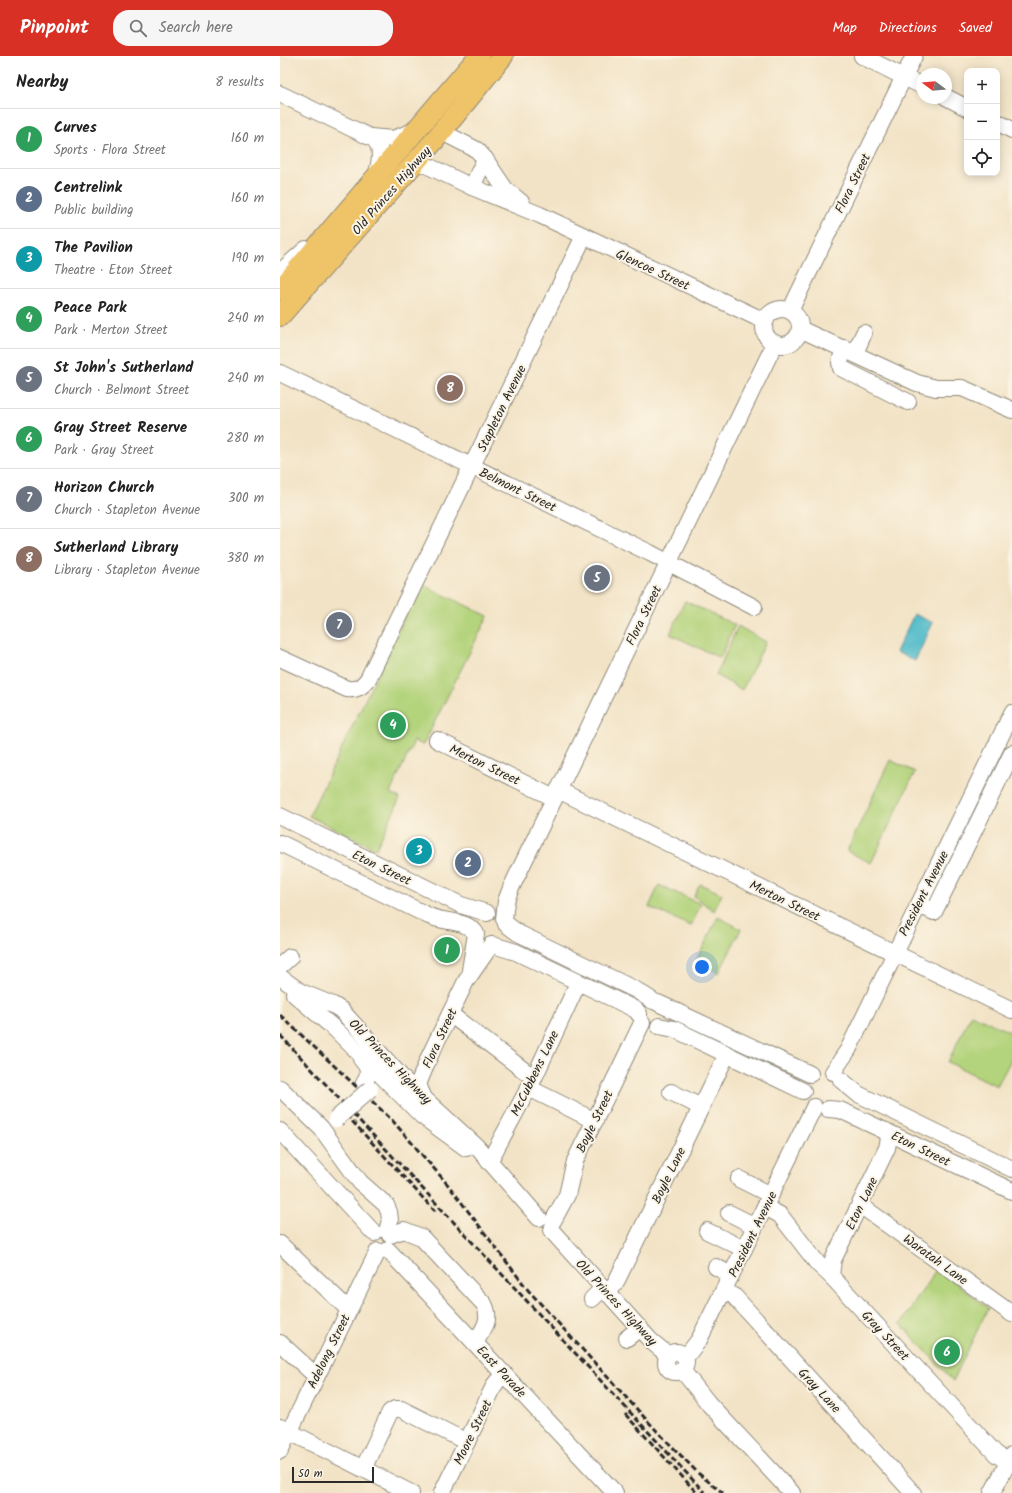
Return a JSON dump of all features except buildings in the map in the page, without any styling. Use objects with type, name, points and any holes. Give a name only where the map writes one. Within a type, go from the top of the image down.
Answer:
[{"type":"main road","name":"Old Princes Highway","points":[[345,213],[479,56]]},
{"type":"main road","name":"Old Princes Highway","points":[[307,286],[442,132],[504,56]]},
{"type":"main road","points":[[280,290],[345,213],[371,189],[415,139],[442,132]]},
{"type":"main road","points":[[280,316],[307,286]]},
{"type":"street","points":[[862,56],[916,83]]},
{"type":"street","name":"Flora Street","points":[[790,311],[914,56]]},
{"type":"street","points":[[280,94],[370,136],[377,142],[380,150],[376,177]]},
{"type":"street","points":[[952,100],[964,106]]},
{"type":"street","points":[[1000,124],[1012,130]]},
{"type":"street","points":[[370,136],[393,139],[414,131]]},
{"type":"street","name":"Glencoe Street","points":[[442,132],[474,148],[485,159],[508,192],[540,215]]},
{"type":"street","points":[[472,187],[485,159]]},
{"type":"street","name":"Glencoe Street","points":[[416,162],[540,215],[742,311],[766,320]]},
{"type":"street","points":[[280,272],[345,213]]},
{"type":"street","name":"Stapleton Avenue","points":[[280,658],[347,689],[356,690],[363,686],[368,679],[584,236]]},
{"type":"street","name":"Old Princes Highway","points":[[280,325],[307,286]]},
{"type":"street","points":[[779,309],[790,311],[798,318],[800,329],[795,339],[791,343],[775,343],[767,335],[765,325],[766,320],[774,311],[779,309]]},
{"type":"street","points":[[800,329],[917,383],[936,388],[962,388],[1012,410]]},
{"type":"street","points":[[864,332],[840,362],[841,368],[908,402]]},
{"type":"street","name":"Flora Street","points":[[505,922],[506,902],[511,888],[667,563],[775,343]]},
{"type":"street","name":"Belmont Street","points":[[280,373],[754,607]]},
{"type":"street","name":"President Avenue","points":[[837,1076],[894,952],[1008,730],[1012,713]]},
{"type":"street","name":"Merton Street","points":[[437,740],[894,952],[1012,1010]]},
{"type":"street","points":[[919,905],[934,912],[1012,753]]},
{"type":"street","name":"Eton Street","points":[[280,816],[461,905],[488,913]]},
{"type":"street","name":"Eton Street","points":[[280,843],[429,916],[441,921],[462,923],[475,933]]},
{"type":"street","name":"Flora Street","points":[[488,913],[500,904],[511,888]]},
{"type":"street","points":[[659,1026],[664,1021],[666,1014],[663,1007],[629,986],[518,933],[498,914],[488,913],[477,921],[475,933],[480,942],[516,952],[578,983],[634,1008],[640,1019],[652,1028],[659,1026],[674,1029],[803,1091]]},
{"type":"street","points":[[492,945],[500,943],[505,938],[507,931],[505,922]]},
{"type":"street","name":"Flora Street","points":[[423,1096],[419,1087],[419,1082],[466,981],[472,960],[475,933]]},
{"type":"street","name":"Flora Street","points":[[466,981],[492,945]]},
{"type":"street","name":"Old Princes Highway","points":[[280,978],[301,992],[336,1006],[343,1011],[390,1064],[477,1147],[489,1162],[548,1223],[601,1294],[668,1355],[665,1362],[668,1369],[675,1372],[684,1364]]},
{"type":"street","name":"Old Princes Highway","points":[[280,978],[292,993],[344,1038],[425,1119],[489,1162]]},
{"type":"street","name":"McCubbens Lane","points":[[489,1162],[531,1083],[578,983]]},
{"type":"street","points":[[640,1019],[642,1006],[656,1002],[810,1074]]},
{"type":"street","points":[[343,1011],[338,1009],[333,1010],[330,1019],[367,1066],[367,1086]]},
{"type":"street","points":[[450,1014],[531,1083],[595,1121]]},
{"type":"street","name":"Boyle Street","points":[[548,1223],[567,1195],[574,1165],[640,1019]]},
{"type":"street","points":[[390,1064],[404,1070],[413,1070],[422,1063],[434,1047]]},
{"type":"street","name":"Boyle Lane","points":[[601,1294],[617,1280],[727,1054]]},
{"type":"street","points":[[821,1070],[837,1076],[843,1091],[838,1103],[821,1108],[806,1100],[803,1091],[805,1082],[810,1074],[821,1070]]},
{"type":"street","name":"Eton Street","points":[[837,1076],[858,1094],[1012,1169]]},
{"type":"street","points":[[337,1152],[328,1133],[334,1116],[367,1086],[382,1084],[398,1092]]},
{"type":"street","points":[[285,1092],[319,1117],[334,1116]]},
{"type":"street","points":[[285,1092],[320,1128],[360,1182],[386,1205],[390,1220],[383,1240]]},
{"type":"street","points":[[671,1092],[701,1107]]},
{"type":"street","name":"President Avenue","points":[[684,1364],[699,1340],[768,1201],[821,1108]]},
{"type":"street","name":"Eton Street","points":[[821,1108],[840,1110],[1012,1191]]},
{"type":"street","name":"East Parade","points":[[280,1131],[383,1240],[615,1493]]},
{"type":"street","name":"Eton Lane","points":[[831,1276],[832,1264],[838,1249],[887,1148],[889,1138],[886,1131]]},
{"type":"street","name":"Gray Street","points":[[739,1179],[768,1201],[805,1244],[818,1264],[831,1276],[996,1454],[1010,1458]]},
{"type":"street","name":"Waratah Lane","points":[[860,1205],[1012,1314]]},
{"type":"street","points":[[729,1213],[755,1226]]},
{"type":"street","points":[[383,1240],[404,1230],[421,1237],[484,1304],[487,1310],[487,1323],[476,1342]]},
{"type":"street","points":[[707,1231],[744,1249]]},
{"type":"street","name":"Adelong Street","points":[[280,1451],[285,1429],[316,1376],[383,1240]]},
{"type":"street","points":[[280,1244],[348,1309]]},
{"type":"street","points":[[805,1244],[819,1253],[828,1255],[834,1254],[838,1249]]},
{"type":"street","points":[[716,1267],[731,1275]]},
{"type":"street","name":"Gray Lane","points":[[724,1291],[734,1296],[913,1493]]},
{"type":"street","points":[[627,1338],[640,1328]]},
{"type":"street","points":[[280,1343],[316,1376]]},
{"type":"street","points":[[684,1364],[709,1404],[792,1493]]},
{"type":"street","name":"Moore Street","points":[[442,1493],[495,1384],[504,1373]]},
{"type":"street","points":[[363,1469],[390,1412],[395,1409],[401,1409],[467,1442]]},
{"type":"street","points":[[285,1429],[411,1493]]},
{"type":"street","points":[[992,1493],[1010,1458]]},
{"type":"green space","points":[[421,584],[488,616],[423,745],[414,741],[390,793],[400,798],[376,849],[309,816]]},
{"type":"green space","points":[[685,601],[735,625],[720,658],[670,634]]},
{"type":"green space","points":[[738,626],[766,642],[742,690],[716,675]]},
{"type":"green space","points":[[890,760],[915,772],[871,863],[847,851]]},
{"type":"green space","points":[[700,884],[722,894],[714,911],[694,896]]},
{"type":"green space","points":[[659,885],[701,904],[691,926],[649,907]]},
{"type":"green space","points":[[718,917],[741,929],[719,973],[696,961]]},
{"type":"green space","points":[[971,1014],[1012,1033],[1012,1058],[997,1086],[948,1062]]},
{"type":"green space","points":[[937,1268],[988,1308],[953,1381],[901,1324]]},
{"type":"water","points":[[914,614],[933,623],[915,661],[896,652]]},
{"type":"railway","points":[[280,1015],[392,1120],[449,1186],[528,1290],[655,1429],[699,1474],[723,1493]]},
{"type":"railway","points":[[280,1035],[705,1493]]},
{"type":"railway","points":[[340,1108],[435,1211]]},
{"type":"railway","points":[[625,1414],[697,1493]]},
{"type":"place","name":"Sutherland Library","points":[[450,388]]},
{"type":"place","name":"St John's Sutherland","points":[[597,578]]},
{"type":"place","name":"Horizon Church","points":[[339,625]]},
{"type":"place","name":"Peace Park","points":[[393,725]]},
{"type":"place","name":"The Pavilion","points":[[419,851]]},
{"type":"place","name":"Centrelink","points":[[468,863]]},
{"type":"place","name":"Curves","points":[[447,950]]},
{"type":"place","name":"Gray Street Reserve","points":[[947,1352]]}]
